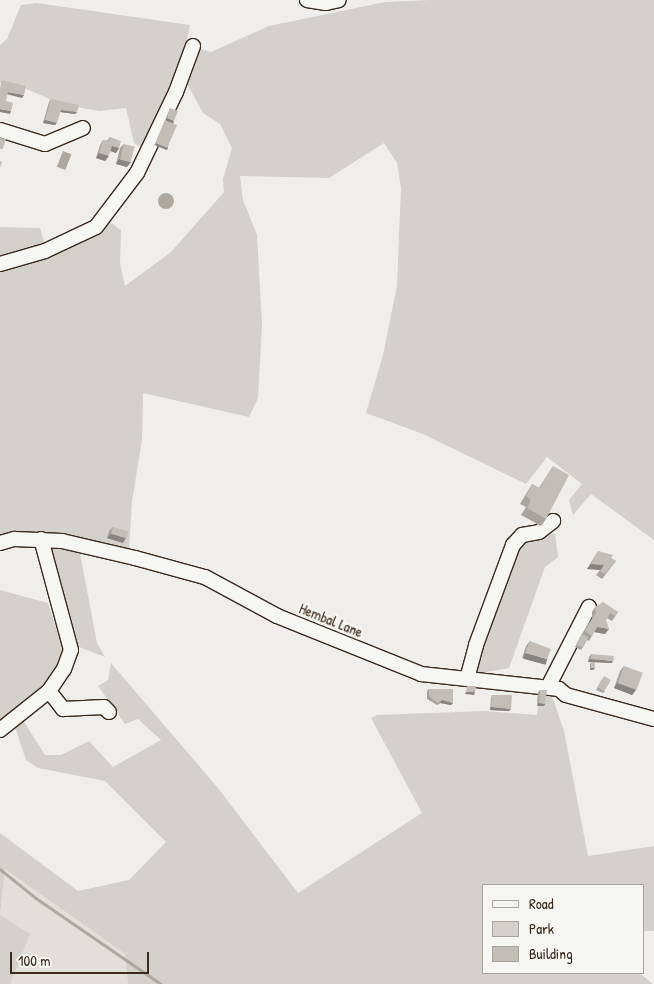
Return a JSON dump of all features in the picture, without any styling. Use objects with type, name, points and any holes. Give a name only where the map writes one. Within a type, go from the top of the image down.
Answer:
[{"type":"street","points":[[307,0],[330,1]]},
{"type":"street","points":[[0,264],[45,251],[96,227],[137,173],[176,92],[193,46]]},
{"type":"street","points":[[0,130],[45,144],[83,128]]},
{"type":"street","points":[[467,679],[476,645],[514,545],[522,535],[539,532],[553,521]]},
{"type":"street","points":[[0,730],[49,691],[64,669],[71,650],[41,539]]},
{"type":"street","name":"Hembal Lane","points":[[0,543],[41,539],[62,541],[205,577],[277,616],[421,674],[548,688],[654,719]]},
{"type":"street","points":[[548,688],[589,607]]},
{"type":"street","points":[[49,691],[63,709],[104,707],[109,712]]},
{"type":"shaded area","points":[[63,151],[71,154],[65,170],[57,167]]},
{"type":"shaded area","points":[[166,193],[172,195],[174,201],[172,207],[166,209],[160,207],[158,201],[160,195]]},
{"type":"shaded area","points":[[5,869],[125,954],[128,984],[10,984],[0,915]]},
{"type":"green space","points":[[430,0],[654,0],[654,540],[591,494],[573,515],[569,500],[582,484],[547,457],[526,484],[423,434],[366,413],[383,355],[397,286],[401,188],[397,163],[384,143],[329,178],[240,176],[243,200],[257,235],[262,325],[258,398],[249,417],[143,393],[142,440],[132,501],[129,552],[31,532],[0,534],[0,266],[107,220],[121,230],[120,264],[125,286],[171,252],[224,192],[223,179],[232,148],[220,124],[203,113],[186,82],[144,149],[134,143],[126,108],[99,111],[64,105],[24,88],[0,83],[0,45],[7,39],[21,5],[37,3],[190,25],[186,45],[211,52],[269,26],[385,2]]},
{"type":"green space","points":[[0,227],[40,228],[45,245],[0,261]]},
{"type":"green space","points":[[555,533],[558,557],[545,567],[509,668],[474,674],[517,548],[524,539],[531,541]]},
{"type":"green space","points":[[49,544],[80,553],[97,643],[105,657],[74,645]]},
{"type":"green space","points":[[0,590],[48,603],[63,649],[60,661],[39,692],[0,724]]},
{"type":"green space","points":[[111,663],[218,788],[298,893],[422,813],[371,718],[377,715],[484,711],[537,715],[540,691],[547,692],[553,699],[564,731],[588,856],[654,846],[654,931],[644,931],[644,884],[482,884],[482,974],[640,974],[653,984],[128,984],[125,954],[5,869],[0,915],[0,833],[78,891],[129,880],[166,842],[105,781],[38,768],[26,760],[14,724],[21,717],[45,755],[61,755],[89,741],[113,767],[161,740],[138,719],[125,724],[98,686],[108,680]]},
{"type":"green space","points":[[0,915],[30,934],[10,984],[0,984]]},
{"type":"building","points":[[2,80],[26,86],[24,95],[8,92],[6,101],[13,103],[11,111],[0,109]]},
{"type":"building","points":[[51,99],[79,105],[77,112],[61,110],[57,123],[45,120]]},
{"type":"building","points":[[170,108],[178,111],[174,121],[167,118]]},
{"type":"building","points":[[165,120],[177,125],[167,148],[155,143]]},
{"type":"building","points":[[110,137],[121,141],[119,148],[112,146],[109,156],[99,153],[103,140],[109,141]]},
{"type":"building","points":[[0,138],[6,139],[3,149],[0,149]]},
{"type":"building","points":[[124,144],[135,147],[130,162],[120,159]]},
{"type":"building","points":[[553,466],[569,475],[546,519],[527,508],[531,500],[526,496],[532,484],[540,488]]},
{"type":"building","points":[[113,527],[128,531],[127,538],[111,534]]},
{"type":"building","points":[[598,551],[613,555],[611,558],[616,561],[605,574],[600,571],[604,565],[591,564]]},
{"type":"building","points":[[603,602],[618,612],[615,616],[610,613],[606,620],[609,629],[597,627],[592,636],[585,631],[596,613],[595,607]]},
{"type":"building","points":[[582,634],[588,637],[583,648],[577,645]]},
{"type":"building","points":[[530,641],[551,649],[547,659],[525,653]]},
{"type":"building","points":[[591,654],[614,656],[613,661],[591,659]]},
{"type":"building","points":[[591,662],[595,662],[595,668],[591,668]]},
{"type":"building","points":[[624,666],[643,673],[637,690],[618,683]]},
{"type":"building","points":[[604,676],[611,680],[604,691],[598,687]]},
{"type":"building","points":[[467,686],[476,686],[475,692],[466,692]]},
{"type":"building","points":[[429,689],[453,689],[453,703],[442,700],[438,703],[429,696]]},
{"type":"building","points":[[540,690],[547,690],[545,704],[539,703]]},
{"type":"building","points":[[492,695],[512,695],[511,709],[491,707]]},
{"type":"waterway","points":[[0,869],[36,898],[161,984]]}]
